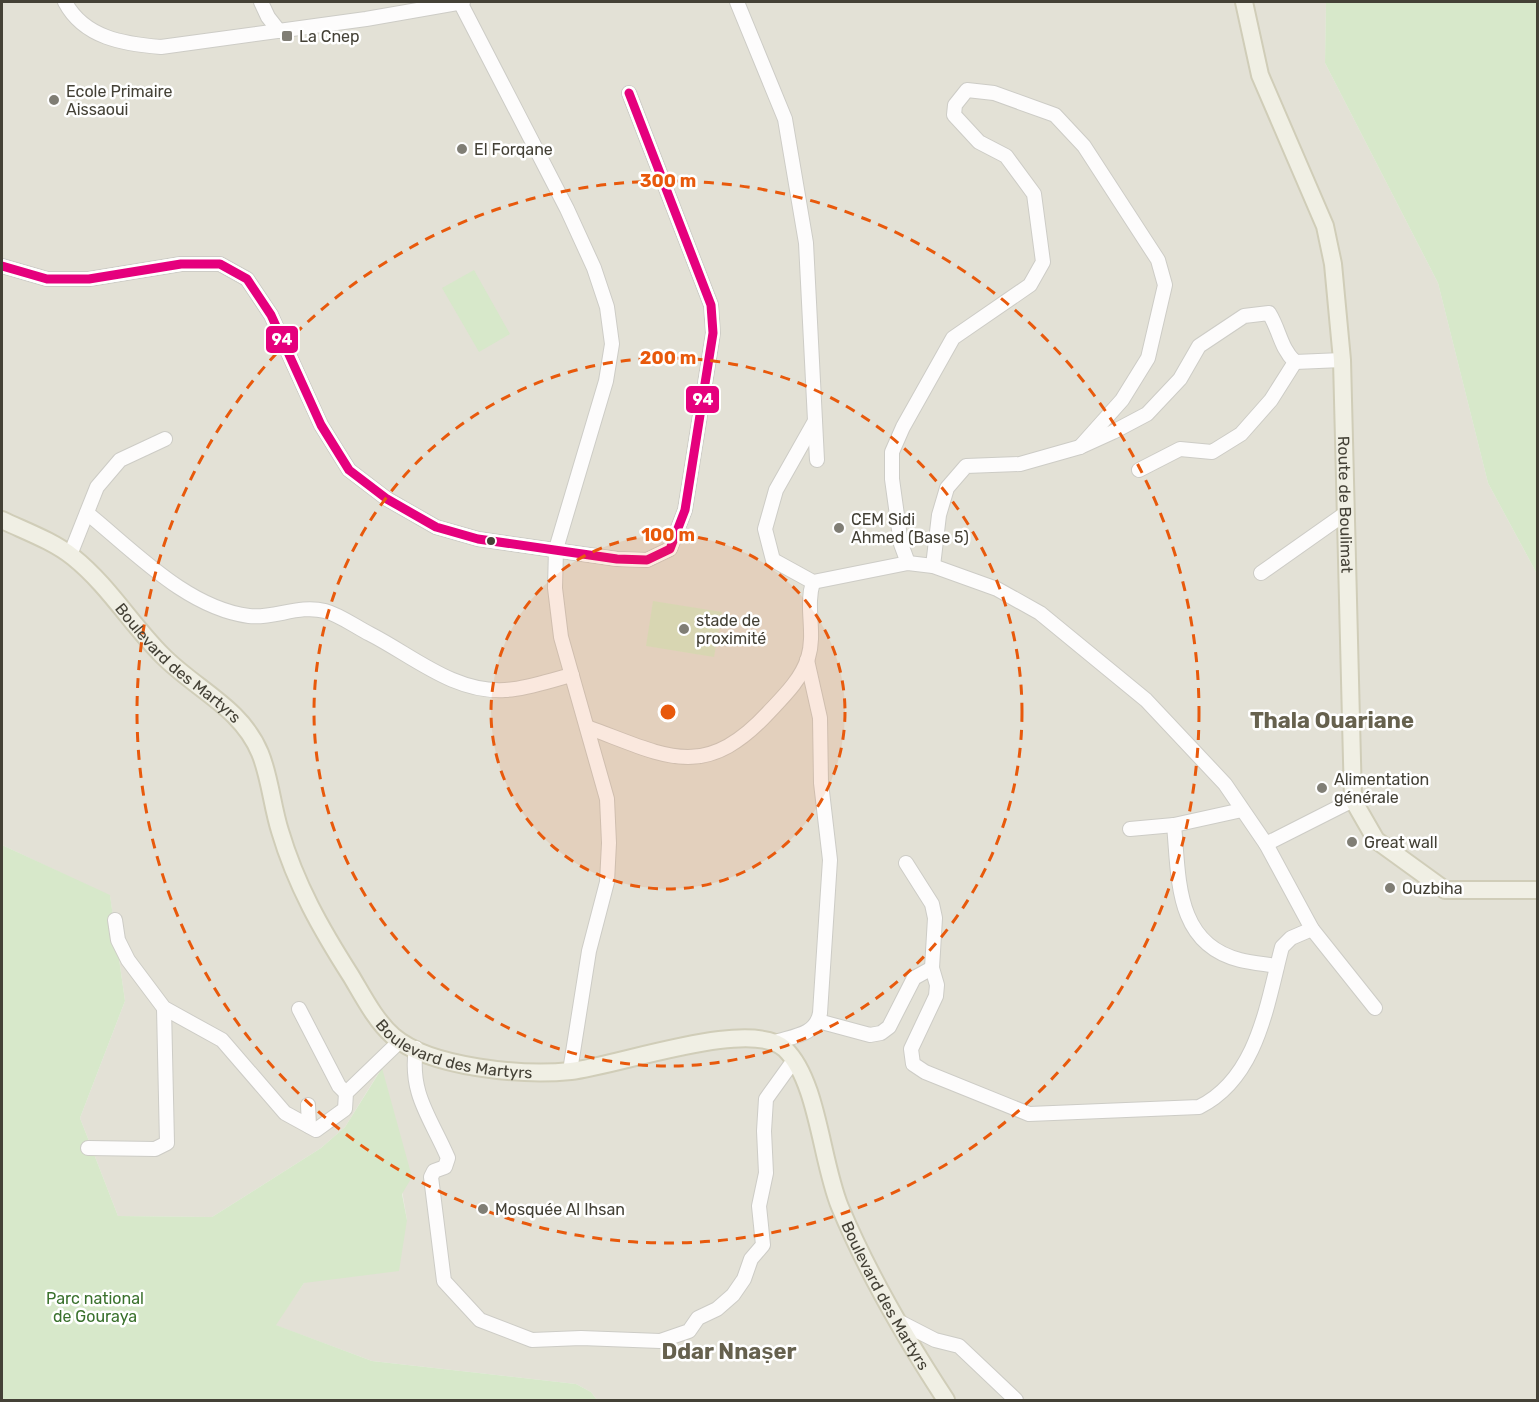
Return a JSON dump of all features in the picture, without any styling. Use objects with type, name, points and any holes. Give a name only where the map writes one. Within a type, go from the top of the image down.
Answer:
[{"type":"main road","name":"Route de Boulimat","points":[[1242,4],[1260,75],[1325,226],[1333,264],[1342,360],[1353,800],[1376,840],[1445,890],[1538,890]]},
{"type":"main road","name":"Boulevard des Martyrs","points":[[2,520],[70,555],[98,579],[163,656],[194,684],[225,705],[248,728],[261,756],[293,875],[312,913],[376,1016],[400,1041],[439,1058],[482,1069],[570,1071],[743,1036],[776,1042],[801,1067],[807,1083],[825,1161],[839,1203],[858,1247],[898,1321],[946,1401]]},
{"type":"street","points":[[65,2],[71,14],[98,34],[127,44],[161,47],[461,2],[567,209],[607,307],[612,344],[606,381],[556,549],[555,588],[561,637],[607,799],[607,882],[589,951],[570,1071]]},
{"type":"street","points":[[261,2],[268,17],[279,31]]},
{"type":"street","points":[[737,2],[785,119],[806,243],[817,460]]},
{"type":"street","points":[[908,563],[901,544],[892,479],[892,452],[903,427],[953,338],[1030,285],[1043,262],[1034,194],[1006,156],[979,142],[954,115],[955,105],[967,90],[994,93],[1055,115],[1084,146],[1158,260],[1165,285],[1148,358],[1122,400],[1080,447]]},
{"type":"street","points":[[2,266],[47,279],[89,279],[182,264],[220,264],[247,279],[271,315],[321,425],[349,470],[387,499],[436,527],[478,539],[617,559],[647,560],[670,549],[685,510],[713,333],[711,305],[629,93]]},
{"type":"street","points":[[933,566],[939,515],[947,488],[966,466],[1020,464],[1080,447],[1147,414],[1180,379],[1199,346],[1244,316],[1269,313],[1279,330],[1282,350],[1294,362],[1342,360]]},
{"type":"street","points":[[1139,470],[1180,449],[1212,452],[1241,434],[1271,400],[1294,362]]},
{"type":"street","points":[[815,421],[776,490],[765,529],[773,560],[813,582],[908,563],[933,566],[997,589],[1040,613],[1146,700],[1225,784],[1266,844],[1312,929],[1376,1008]]},
{"type":"street","points":[[70,555],[97,487],[120,460],[165,439]]},
{"type":"street","points":[[87,513],[188,594],[228,613],[259,617],[300,609],[326,611],[384,641],[443,676],[473,689],[507,690],[572,675]]},
{"type":"street","points":[[1261,573],[1346,513]]},
{"type":"street","points":[[586,727],[663,754],[698,758],[724,750],[756,726],[791,689],[807,660],[813,634],[808,597],[813,582]]},
{"type":"street","points":[[776,1042],[807,1032],[818,1021],[830,860],[821,783],[820,718],[807,660]]},
{"type":"street","points":[[1266,844],[1353,800]]},
{"type":"street","points":[[1130,830],[1174,825],[1242,810]]},
{"type":"street","points":[[1174,825],[1180,889],[1191,928],[1203,941],[1237,960],[1277,966]]},
{"type":"street","points":[[906,863],[932,904],[935,918],[932,968],[937,985],[936,996],[911,1049],[913,1064],[925,1072],[1029,1114],[1199,1107],[1212,1101],[1242,1069],[1258,1037],[1282,947],[1291,938],[1312,929]]},
{"type":"street","points":[[115,920],[118,940],[128,960],[164,1008],[222,1040],[285,1113],[316,1130],[345,1109],[346,1094],[400,1041]]},
{"type":"street","points":[[818,1021],[870,1035],[881,1033],[889,1026],[914,978],[932,968]]},
{"type":"street","points":[[88,1148],[155,1149],[167,1143],[164,1008]]},
{"type":"street","points":[[299,1009],[339,1086],[346,1094]]},
{"type":"street","points":[[416,1048],[414,1076],[418,1098],[448,1158],[445,1167],[434,1171],[431,1177],[444,1281],[480,1320],[508,1333],[544,1341],[581,1338],[660,1341],[672,1339],[689,1331],[698,1318],[717,1309],[733,1295],[744,1279],[751,1259],[760,1251],[764,1240],[759,1206],[766,1173],[764,1131],[766,1099],[794,1060]]},
{"type":"street","points":[[308,1105],[309,1126]]},
{"type":"street","points":[[898,1321],[935,1340],[959,1346],[1016,1401]]},
{"type":"shaded area","points":[[2,2],[1326,2],[1325,63],[1438,283],[1488,483],[1537,574],[1537,1400],[597,1400],[591,1392],[576,1384],[372,1361],[275,1325],[304,1283],[407,1220],[381,1069],[345,1127],[321,1148],[212,1217],[118,1216],[80,1118],[125,1001],[110,896],[2,845]]},
{"type":"green space","points":[[1326,2],[1537,2],[1537,574],[1488,483],[1438,283],[1325,63]]},
{"type":"green space","points":[[474,270],[510,334],[479,352],[442,288]]},
{"type":"green space","name":"stade de proximité","points":[[653,601],[722,612],[714,657],[646,646]]},
{"type":"green space","name":"Parc national de Gouraya","points":[[2,845],[110,895],[125,1001],[80,1118],[118,1216],[212,1217],[321,1148],[345,1127],[382,1068],[412,1177],[402,1194],[407,1220],[399,1271],[304,1283],[276,1325],[372,1361],[576,1384],[591,1392],[597,1400],[2,1400]]},
{"type":"transit line","name":"94","points":[[2,266],[47,279],[89,279],[181,264],[220,264],[247,279],[271,315],[321,425],[349,470],[387,499],[436,527],[478,539],[617,559],[647,560],[670,549],[685,510],[713,333],[711,305],[629,93]]},
{"type":"place","name":"La Cnep","points":[[287,36]]},
{"type":"place","name":"Ecole Primaire Aissaoui","points":[[54,100]]},
{"type":"place","name":"El Forqane","points":[[462,149]]},
{"type":"place","name":"CEM Sidi Ahmed (Base 5)","points":[[839,528]]},
{"type":"place","name":"stade de proximité","points":[[684,629]]},
{"type":"place","name":"Alimentation générale","points":[[1322,788]]},
{"type":"place","name":"Great wall","points":[[1352,842]]},
{"type":"place","name":"Ouzbiha","points":[[1390,888]]},
{"type":"place","name":"Mosquée Al Ihsan","points":[[483,1209]]},
{"type":"district","name":"Thala Ouariane","points":[[1332,720]]},
{"type":"district","name":"Ddar Nnaṣer","points":[[729,1351]]}]
